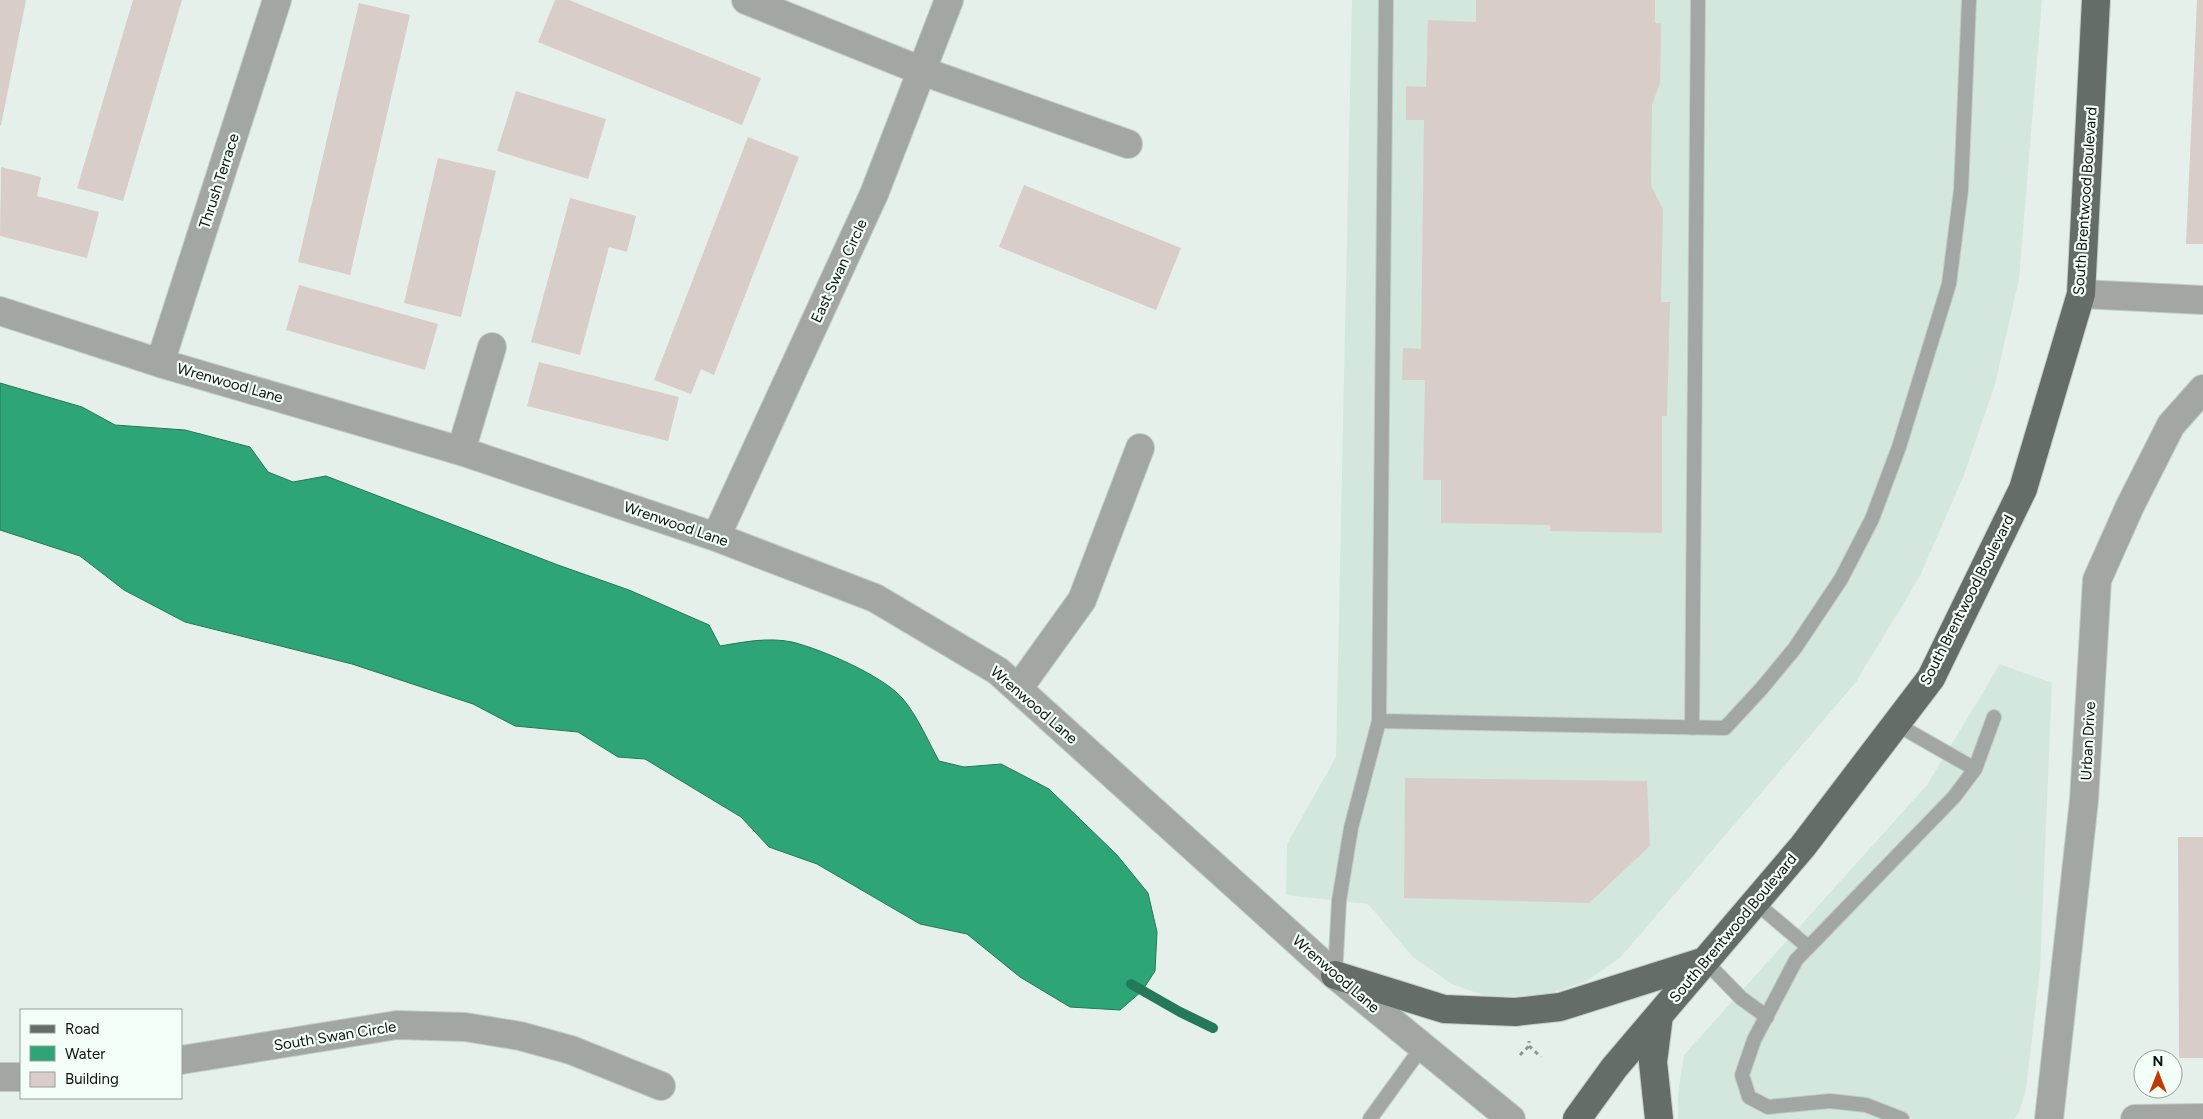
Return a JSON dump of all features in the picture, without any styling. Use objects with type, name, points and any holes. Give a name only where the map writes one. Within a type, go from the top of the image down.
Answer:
[{"type":"main road","name":"South Brentwood Boulevard","points":[[1577,1119],[1614,1068],[1803,846],[1931,678],[2023,489],[2081,294],[2096,0]]},
{"type":"main road","points":[[1335,975],[1444,1009],[1515,1012],[1568,1004],[1705,961]]},
{"type":"main road","points":[[1659,1015],[1653,1062],[1659,1119]]},
{"type":"street","name":"Thrush Terrace","points":[[160,363],[277,0]]},
{"type":"street","points":[[746,0],[922,71],[1128,144]]},
{"type":"street","name":"East Swan Circle","points":[[716,537],[874,194],[949,0]]},
{"type":"street","points":[[2081,294],[2203,300]]},
{"type":"street","name":"Wrenwood Lane","points":[[0,311],[160,363],[461,451],[716,537],[875,598],[998,671],[1335,975],[1511,1119]]},
{"type":"street","points":[[461,451],[492,347]]},
{"type":"street","name":"Urban Drive","points":[[2049,1119],[2084,800],[2097,580],[2130,506],[2171,425],[2203,389]]},
{"type":"street","points":[[1018,689],[1082,600],[1140,448]]},
{"type":"street","name":"South Swan Circle","points":[[182,1060],[397,1025],[464,1028],[520,1036],[571,1050],[661,1086]]},
{"type":"street","points":[[0,1076],[20,1077]]},
{"type":"street","points":[[2135,1119],[2203,1118]]},
{"type":"lane","points":[[1335,975],[1339,901],[1351,828],[1378,721],[1386,0]]},
{"type":"lane","points":[[1692,728],[1698,0]]},
{"type":"lane","points":[[1378,721],[1725,728],[1762,688],[1795,648],[1841,579],[1872,519],[1899,447],[1949,284],[1961,190],[1969,0]]},
{"type":"lane","points":[[1902,1119],[1866,1105],[1830,1101],[1768,1106],[1749,1097],[1742,1075],[1754,1040],[1796,960],[1954,797],[1975,769],[1994,717]]},
{"type":"lane","points":[[1896,724],[1975,769]]},
{"type":"lane","points":[[1755,902],[1808,947]]},
{"type":"lane","points":[[1705,961],[1740,998],[1767,1017]]},
{"type":"lane","points":[[1370,1119],[1422,1047]]},
{"type":"path","points":[[1529,1046],[1541,1057]]},
{"type":"shaded area","points":[[1352,0],[2042,0],[2019,279],[1995,384],[1964,475],[1920,576],[1856,682],[1620,958],[1585,982],[1542,996],[1488,997],[1452,984],[1413,957],[1368,904],[1286,895],[1287,844],[1336,757]]},
{"type":"shaded area","points":[[2000,664],[2052,683],[2040,969],[2026,1090],[2018,1115],[2013,1119],[1678,1119],[1678,1094],[1684,1055],[1927,785]]},
{"type":"water","points":[[0,383],[82,407],[115,425],[185,430],[250,447],[268,472],[293,482],[326,476],[558,565],[629,590],[709,625],[720,646],[774,640],[792,642],[851,664],[882,681],[903,699],[918,721],[939,761],[964,767],[1001,764],[1049,789],[1117,855],[1148,893],[1157,932],[1155,971],[1142,991],[1120,1010],[1070,1007],[1020,977],[967,934],[920,924],[817,864],[769,847],[741,817],[645,759],[618,757],[578,732],[515,726],[473,704],[352,664],[185,622],[124,590],[80,556],[0,530]]},
{"type":"building","points":[[0,0],[26,0],[1,125],[0,125]]},
{"type":"building","points":[[133,0],[182,0],[123,201],[77,188]]},
{"type":"building","points":[[555,0],[569,0],[761,78],[742,125],[538,42]]},
{"type":"building","points":[[1476,0],[1655,0],[1655,23],[1661,23],[1660,83],[1652,105],[1651,186],[1663,209],[1661,302],[1670,302],[1667,416],[1662,416],[1662,533],[1550,531],[1550,525],[1441,523],[1441,480],[1423,480],[1425,380],[1402,380],[1403,348],[1421,349],[1424,120],[1406,120],[1406,86],[1426,87],[1428,20],[1476,22]]},
{"type":"building","points":[[2197,0],[2203,0],[2203,244],[2186,244]]},
{"type":"building","points":[[359,3],[410,15],[350,275],[298,262]]},
{"type":"building","points":[[516,91],[606,119],[588,179],[497,151]]},
{"type":"building","points":[[748,137],[799,157],[714,375],[701,369],[691,394],[654,380]]},
{"type":"building","points":[[438,158],[496,171],[461,317],[404,303]]},
{"type":"building","points":[[1,167],[41,177],[37,196],[99,212],[87,258],[0,236]]},
{"type":"building","points":[[1024,185],[1181,248],[1156,310],[999,247]]},
{"type":"building","points":[[570,198],[636,216],[627,252],[609,247],[580,355],[531,342]]},
{"type":"building","points":[[299,285],[438,324],[425,370],[286,330]]},
{"type":"building","points":[[539,362],[679,397],[668,441],[527,406]]},
{"type":"building","points":[[1405,778],[1647,781],[1650,846],[1589,903],[1404,898]]},
{"type":"building","points":[[2178,837],[2203,837],[2203,1058],[2183,1058],[2183,1049],[2179,1049]]},
{"type":"waterway","points":[[1131,984],[1180,1012],[1213,1028]]}]
